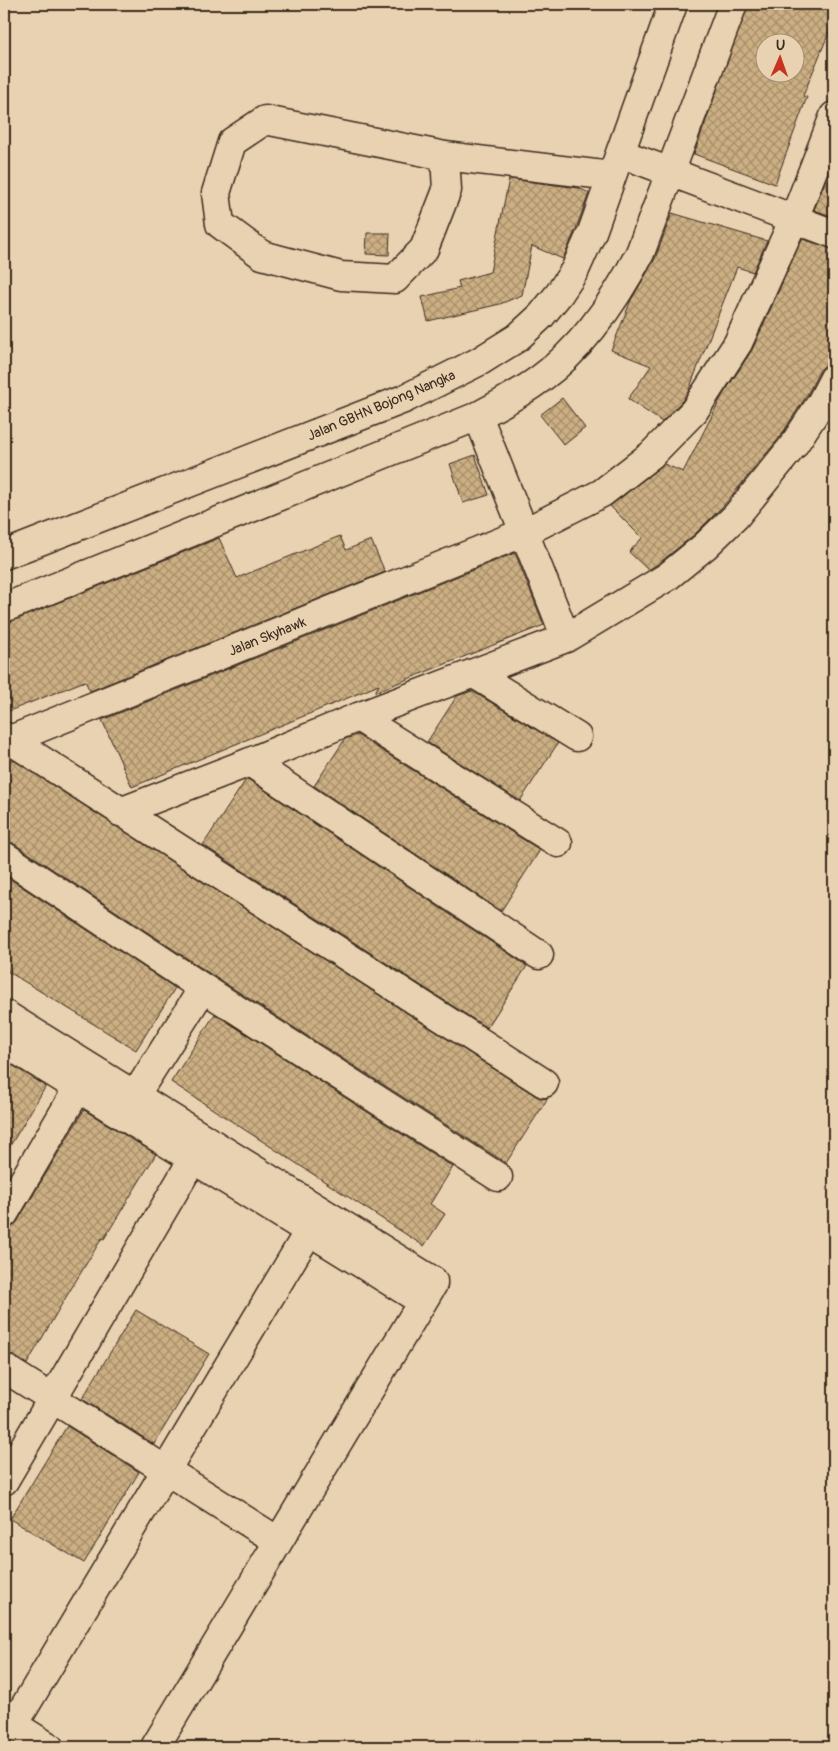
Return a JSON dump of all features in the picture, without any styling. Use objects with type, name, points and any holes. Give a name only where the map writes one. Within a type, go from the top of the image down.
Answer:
[{"type":"street","name":"Jalan GBHN Bojong Nangka","points":[[4,555],[404,399],[480,361],[517,338],[541,316],[575,270],[592,232],[673,4]]},
{"type":"street","points":[[4,608],[478,416],[512,398],[542,378],[567,355],[592,327],[624,283],[640,252],[733,4]]},
{"type":"street","name":"Jalan Skyhawk","points":[[7,738],[524,532],[602,493],[651,456],[694,411],[738,343],[794,219],[834,116]]},
{"type":"street","points":[[445,156],[447,190],[424,248],[395,279],[341,276],[262,255],[220,224],[216,194],[232,142],[265,120],[445,156],[616,164],[669,172],[834,234]]},
{"type":"street","points":[[120,812],[566,638],[667,576],[705,546],[736,516],[793,446],[821,403],[834,378]]},
{"type":"street","points":[[478,416],[566,638]]},
{"type":"street","points":[[473,673],[578,736]]},
{"type":"street","points":[[358,718],[558,843]]},
{"type":"street","points":[[7,738],[544,1083]]},
{"type":"street","points":[[250,762],[539,955]]},
{"type":"street","points":[[4,856],[203,988],[498,1177]]},
{"type":"street","points":[[128,1106],[203,988]]},
{"type":"street","points":[[4,1014],[84,1078],[315,1221],[422,1301],[155,1747]]},
{"type":"street","points":[[4,1042],[84,1078]]},
{"type":"street","points":[[4,1214],[84,1078]]},
{"type":"street","points":[[128,1106],[193,1159],[315,1221]]},
{"type":"street","points":[[4,1481],[193,1159]]},
{"type":"street","points":[[49,1747],[8,1722],[166,1470],[315,1221]]},
{"type":"street","points":[[4,1368],[278,1541]]},
{"type":"building","points":[[748,4],[834,4],[834,20],[803,96],[807,97],[775,184],[694,154]]},
{"type":"building","points":[[834,161],[834,217],[814,210]]},
{"type":"building","points":[[509,179],[579,188],[589,193],[563,259],[532,246],[522,295],[500,304],[428,321],[422,297],[460,288],[458,281],[490,272]]},
{"type":"building","points":[[672,213],[767,241],[753,272],[737,267],[688,392],[662,422],[628,399],[651,366],[611,350],[631,300],[655,259]]},
{"type":"building","points":[[367,233],[390,233],[389,255],[366,254]]},
{"type":"building","points":[[802,239],[834,249],[834,363],[826,365],[820,370],[807,395],[780,437],[724,505],[695,534],[648,570],[629,552],[642,538],[610,506],[664,464],[683,472],[722,396],[752,350]]},
{"type":"building","points":[[562,398],[585,428],[564,445],[540,415]]},
{"type":"building","points":[[475,455],[489,495],[463,503],[450,464]]},
{"type":"building","points":[[340,536],[346,550],[371,540],[385,572],[90,691],[85,681],[4,713],[4,623],[219,538],[237,578]]},
{"type":"building","points":[[515,553],[544,625],[375,692],[379,685],[132,787],[102,720]]},
{"type":"building","points":[[472,691],[558,743],[520,801],[427,742],[457,696]]},
{"type":"building","points":[[357,735],[540,850],[501,911],[314,786],[345,739]]},
{"type":"building","points":[[4,754],[536,1096],[543,1099],[548,1098],[506,1163],[212,975],[13,843],[4,841]]},
{"type":"building","points":[[248,779],[527,966],[487,1028],[203,845]]},
{"type":"building","points":[[4,875],[175,988],[136,1050],[4,969]]},
{"type":"building","points":[[215,1014],[453,1167],[430,1204],[445,1214],[424,1246],[171,1082]]},
{"type":"building","points":[[4,1060],[46,1086],[4,1156]]},
{"type":"building","points":[[84,1110],[156,1154],[104,1239],[102,1238],[27,1364],[12,1355],[4,1353],[4,1236],[9,1228],[17,1222]]},
{"type":"building","points":[[136,1310],[209,1354],[154,1444],[82,1399]]},
{"type":"building","points":[[67,1426],[139,1472],[84,1563],[10,1519]]}]
